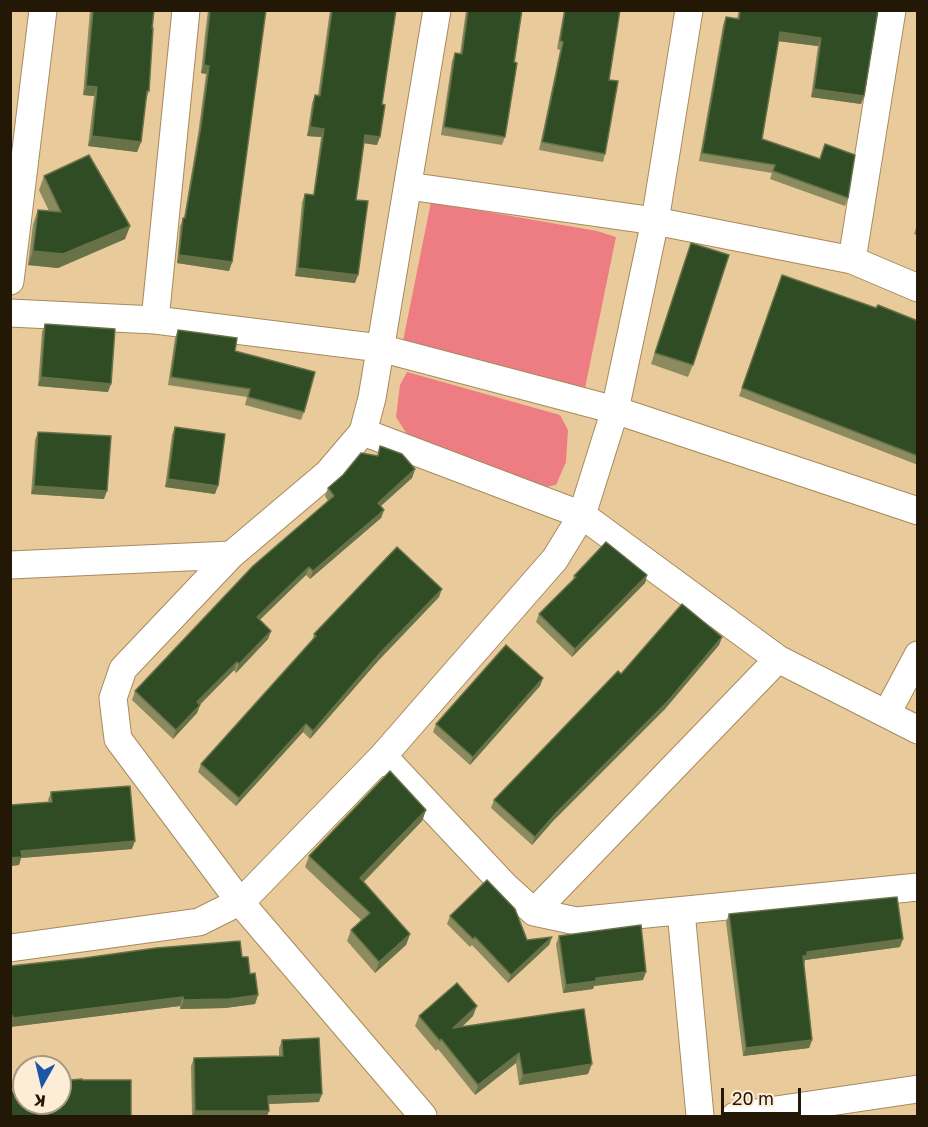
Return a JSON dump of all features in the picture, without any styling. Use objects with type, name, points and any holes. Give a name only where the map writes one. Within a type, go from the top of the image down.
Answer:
[{"type":"street","points":[[10,281],[43,10]]},
{"type":"street","points":[[155,320],[186,10]]},
{"type":"street","points":[[423,1116],[240,902],[118,739],[113,698],[123,669],[231,555],[328,473],[363,432],[372,398],[437,10]]},
{"type":"street","points":[[10,948],[200,922],[240,902],[383,756],[555,559],[582,515],[615,410],[655,221],[688,10]]},
{"type":"street","points":[[852,260],[892,10]]},
{"type":"street","points":[[408,186],[655,221],[852,260],[918,288]]},
{"type":"street","points":[[10,313],[155,320],[380,348],[615,410],[918,511]]},
{"type":"street","points":[[363,432],[582,515],[778,660],[918,730]]},
{"type":"street","points":[[10,565],[231,555]]},
{"type":"street","points":[[887,713],[918,655]]},
{"type":"street","points":[[534,912],[778,660]]},
{"type":"street","points":[[383,756],[505,886],[534,912],[576,921],[918,887]]},
{"type":"street","points":[[681,911],[700,1116]]},
{"type":"street","points":[[735,1116],[874,1106],[918,1089]]},
{"type":"shaded area","points":[[431,202],[597,231],[616,237],[585,388],[403,341]]},
{"type":"shaded area","points":[[407,372],[560,415],[568,430],[566,462],[556,485],[535,489],[415,447],[396,417],[400,385]]},
{"type":"building","points":[[93,10],[154,10],[149,91],[147,91],[141,142],[92,136],[97,87],[86,86]]},
{"type":"building","points":[[210,10],[266,10],[232,262],[179,255],[183,218],[185,218],[201,126],[209,66],[204,65]]},
{"type":"building","points":[[332,10],[396,10],[382,104],[385,105],[380,137],[365,135],[356,200],[368,201],[358,275],[298,268],[305,194],[314,195],[324,129],[310,127],[315,95],[320,96]]},
{"type":"building","points":[[468,10],[522,10],[514,62],[517,63],[505,137],[444,127],[455,53],[462,54]]},
{"type":"building","points":[[565,10],[620,10],[609,80],[618,81],[605,154],[542,142],[563,42],[560,41]]},
{"type":"building","points":[[740,10],[878,10],[864,96],[814,89],[821,38],[780,32],[762,139],[820,159],[825,144],[855,155],[848,198],[773,171],[775,165],[702,153],[726,17],[739,19]]},
{"type":"building","points":[[89,155],[130,226],[63,254],[33,251],[38,210],[61,212],[44,176]]},
{"type":"building","points":[[691,243],[729,255],[693,365],[655,353]]},
{"type":"building","points":[[782,275],[876,308],[878,305],[918,321],[918,456],[742,388]]},
{"type":"building","points":[[45,324],[115,329],[111,384],[41,377]]},
{"type":"building","points":[[178,330],[237,338],[235,351],[315,372],[304,412],[248,397],[250,389],[171,377]]},
{"type":"building","points":[[175,427],[225,434],[218,486],[168,479]]},
{"type":"building","points":[[38,432],[111,436],[107,491],[34,486]]},
{"type":"building","points":[[380,446],[402,454],[415,469],[378,503],[384,510],[313,571],[309,567],[257,617],[271,631],[197,702],[200,705],[176,730],[135,691],[253,566],[334,496],[328,488],[343,475],[361,453],[378,456]]},
{"type":"building","points":[[606,542],[647,575],[575,649],[539,614],[576,577],[574,576]]},
{"type":"building","points":[[397,547],[442,589],[381,652],[313,731],[306,724],[239,798],[201,764],[316,636],[314,634]]},
{"type":"building","points":[[682,604],[722,637],[668,701],[535,837],[494,800],[618,671],[621,674]]},
{"type":"building","points":[[506,645],[543,678],[473,757],[436,724]]},
{"type":"building","points":[[390,771],[426,810],[360,878],[410,934],[379,962],[351,930],[370,913],[309,856]]},
{"type":"building","points":[[130,786],[135,841],[21,851],[22,857],[10,858],[10,805],[52,802],[51,792]]},
{"type":"building","points":[[487,880],[515,909],[527,940],[552,937],[511,975],[475,937],[473,939],[450,916]]},
{"type":"building","points":[[897,897],[903,939],[807,952],[807,956],[803,956],[812,1040],[746,1048],[729,914]]},
{"type":"building","points":[[641,925],[646,972],[596,978],[596,981],[566,985],[559,936]]},
{"type":"building","points":[[240,941],[242,957],[248,957],[250,974],[255,973],[258,995],[229,999],[184,1000],[183,997],[13,1018],[10,1016],[10,966],[156,948]]},
{"type":"building","points":[[457,983],[477,1006],[453,1028],[584,1009],[592,1064],[523,1075],[519,1053],[478,1085],[419,1016]]},
{"type":"building","points":[[319,1038],[322,1094],[268,1096],[269,1111],[195,1111],[194,1058],[283,1056],[282,1040]]},
{"type":"building","points":[[72,1080],[131,1080],[131,1116],[10,1116],[10,1092],[12,1092],[12,1115],[72,1115]]}]
